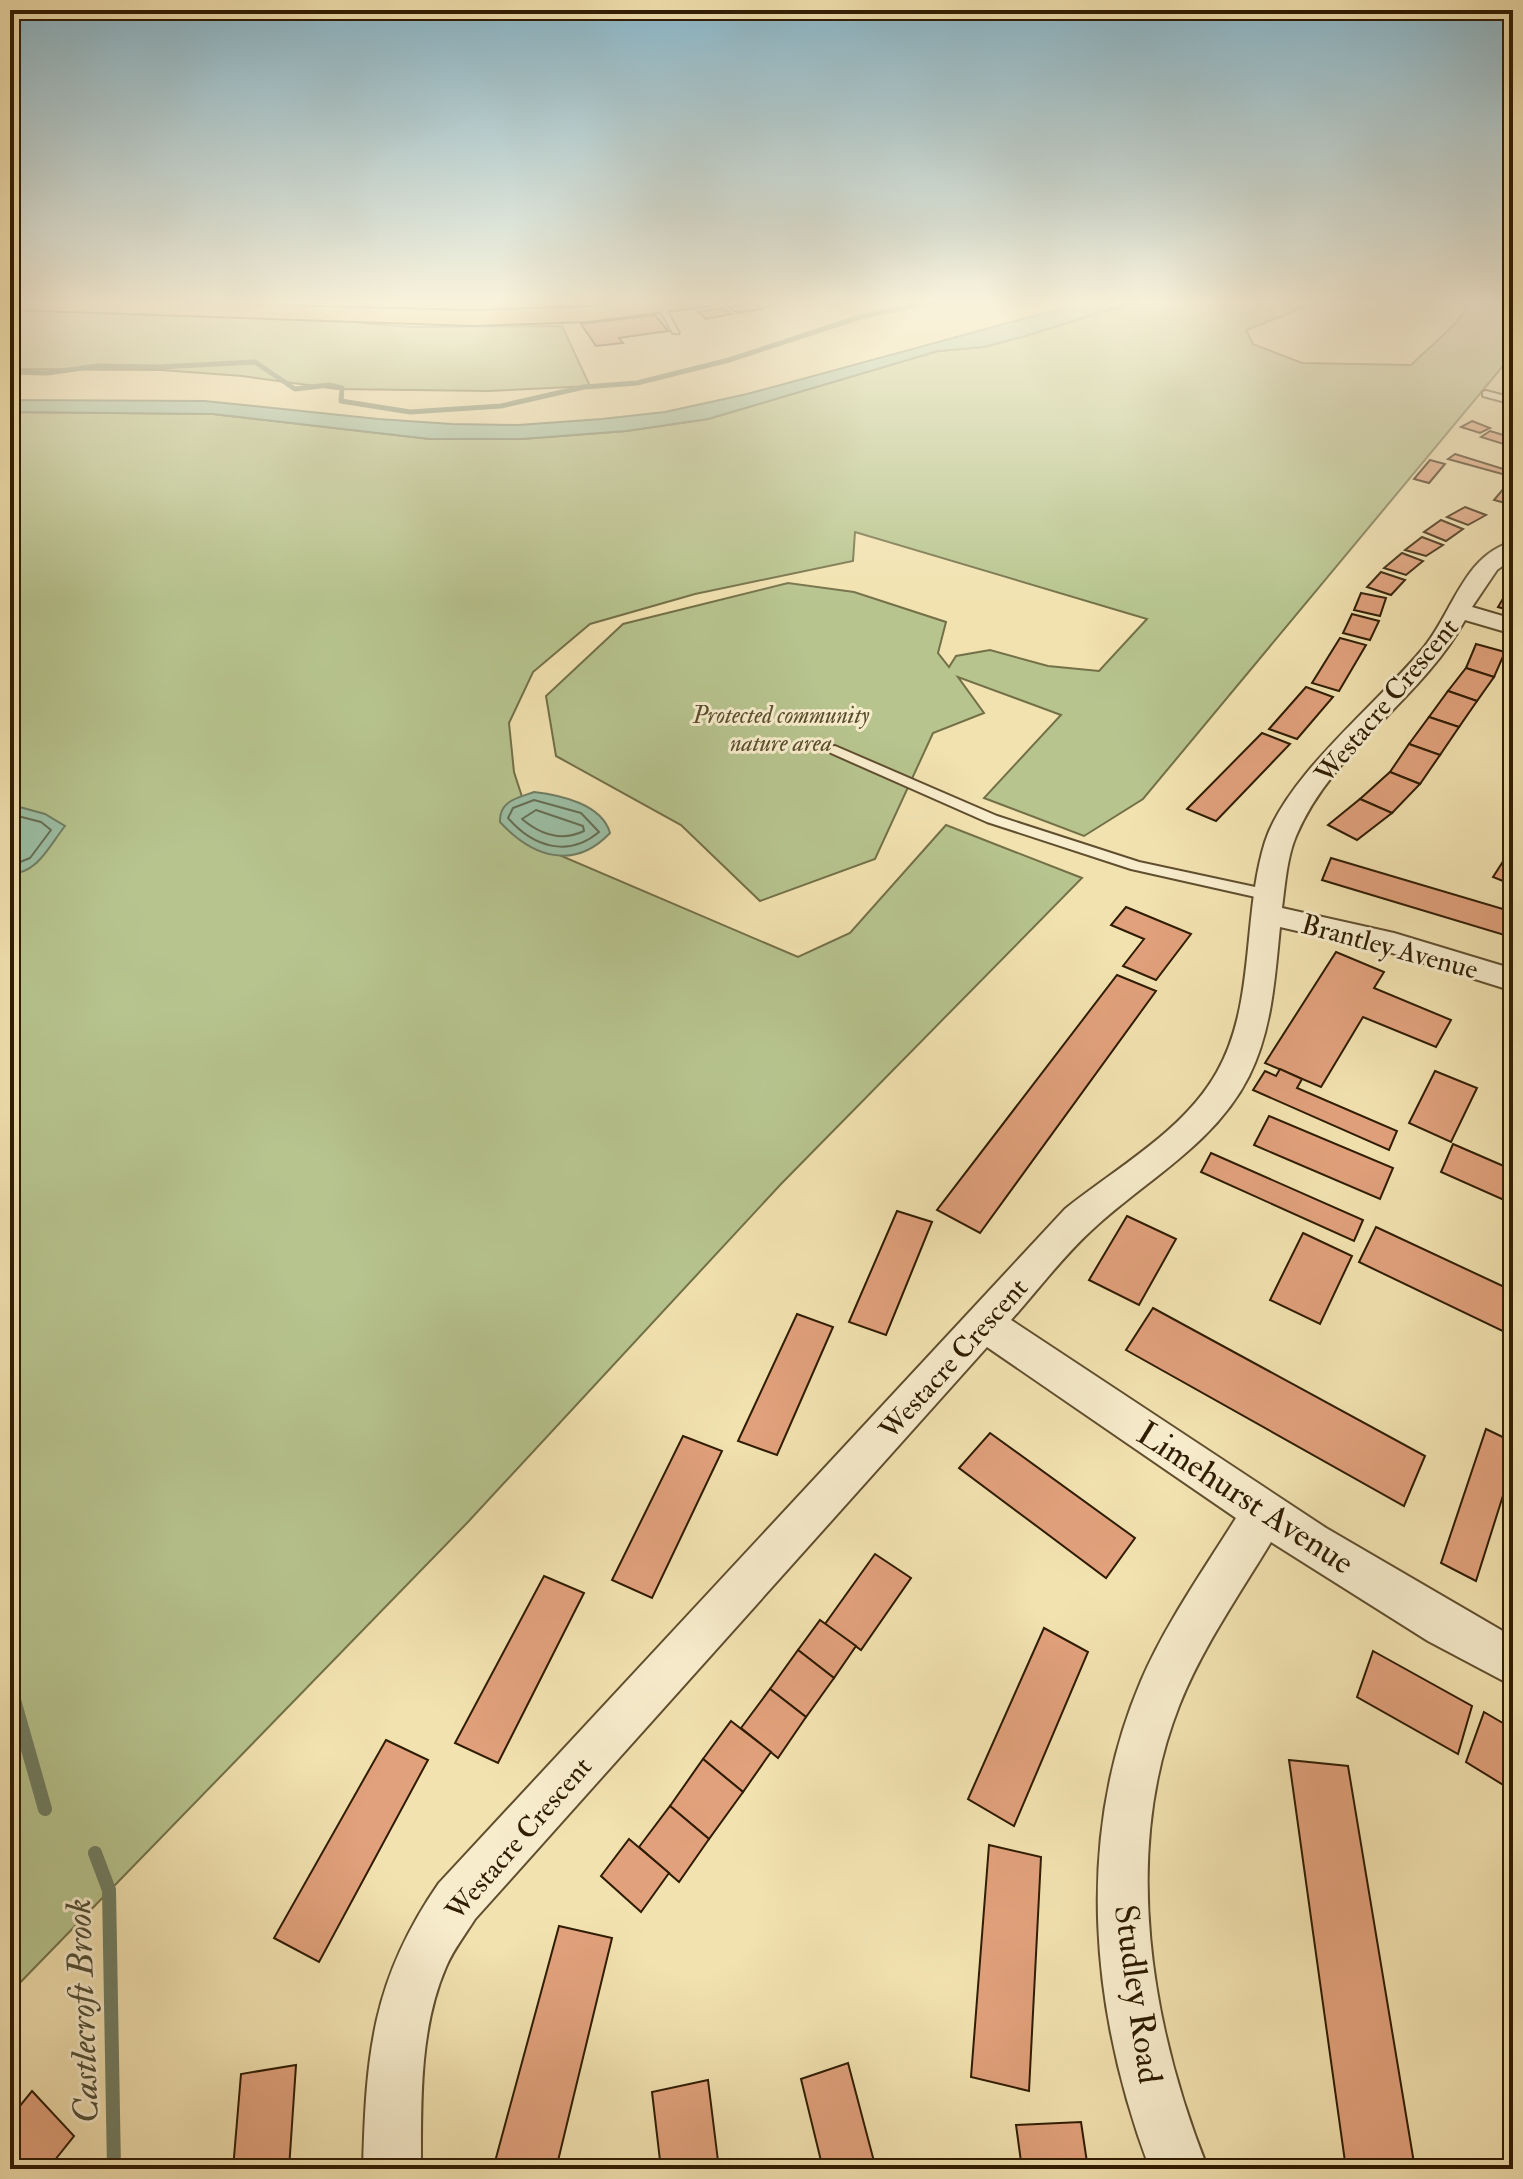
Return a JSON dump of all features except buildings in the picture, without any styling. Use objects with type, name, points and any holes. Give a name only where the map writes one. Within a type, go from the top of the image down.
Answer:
[{"type":"street","name":"Westacre Crescent","points":[[392,2169],[393,2098],[404,2016],[424,1953],[457,1901],[1078,1220],[1176,1142],[1207,1112],[1232,1077],[1251,1023],[1267,905],[1282,835],[1328,765],[1436,648],[1489,562],[1513,549]]},
{"type":"street","points":[[1461,611],[1513,627]]},
{"type":"street","name":"Brantley Avenue","points":[[1267,905],[1513,980]]},
{"type":"street","name":"Limehurst Avenue","points":[[984,1323],[1265,1512],[1415,1608],[1513,1663]]},
{"type":"street","name":"Studley Road","points":[[1179,2169],[1151,2091],[1127,1954],[1124,1851],[1131,1783],[1148,1722],[1181,1650],[1265,1512]]},
{"type":"lane","points":[[835,750],[992,819],[1267,905]]},
{"type":"green space","name":"Protected community nature area","points":[[770,401],[1474,401],[1143,799],[1084,836],[984,798],[1061,715],[958,677],[984,713],[933,733],[875,859],[760,901],[681,825],[556,756],[546,696],[623,624],[788,583],[854,592],[946,622],[938,653],[949,667],[956,656],[990,650],[1048,666],[1099,671],[1147,619],[855,532],[853,561],[695,594],[590,624],[533,672],[509,723],[514,772],[538,846],[798,957],[850,933],[946,825],[1082,878],[781,1184],[467,1523],[10,1993],[10,412],[213,414],[430,439],[522,439],[626,431],[708,419]]},
{"type":"water","points":[[10,401],[205,401],[452,424],[518,425],[665,412],[717,401],[770,401],[708,419],[626,431],[522,439],[430,439],[213,414],[10,412]]},
{"type":"water","points":[[534,792],[567,799],[589,808],[606,823],[610,833],[596,845],[568,855],[554,855],[526,844],[500,822],[500,815],[510,801]]},
{"type":"water","points":[[10,807],[45,814],[65,826],[35,864],[10,874]]},
{"type":"waterway","points":[[341,401],[410,412],[501,406],[524,401]]},
{"type":"waterway","name":"Castlecroft Brook","points":[[10,1686],[45,1809]]},
{"type":"waterway","name":"Castlecroft Brook","points":[[95,1853],[109,1890],[114,2169]]}]
